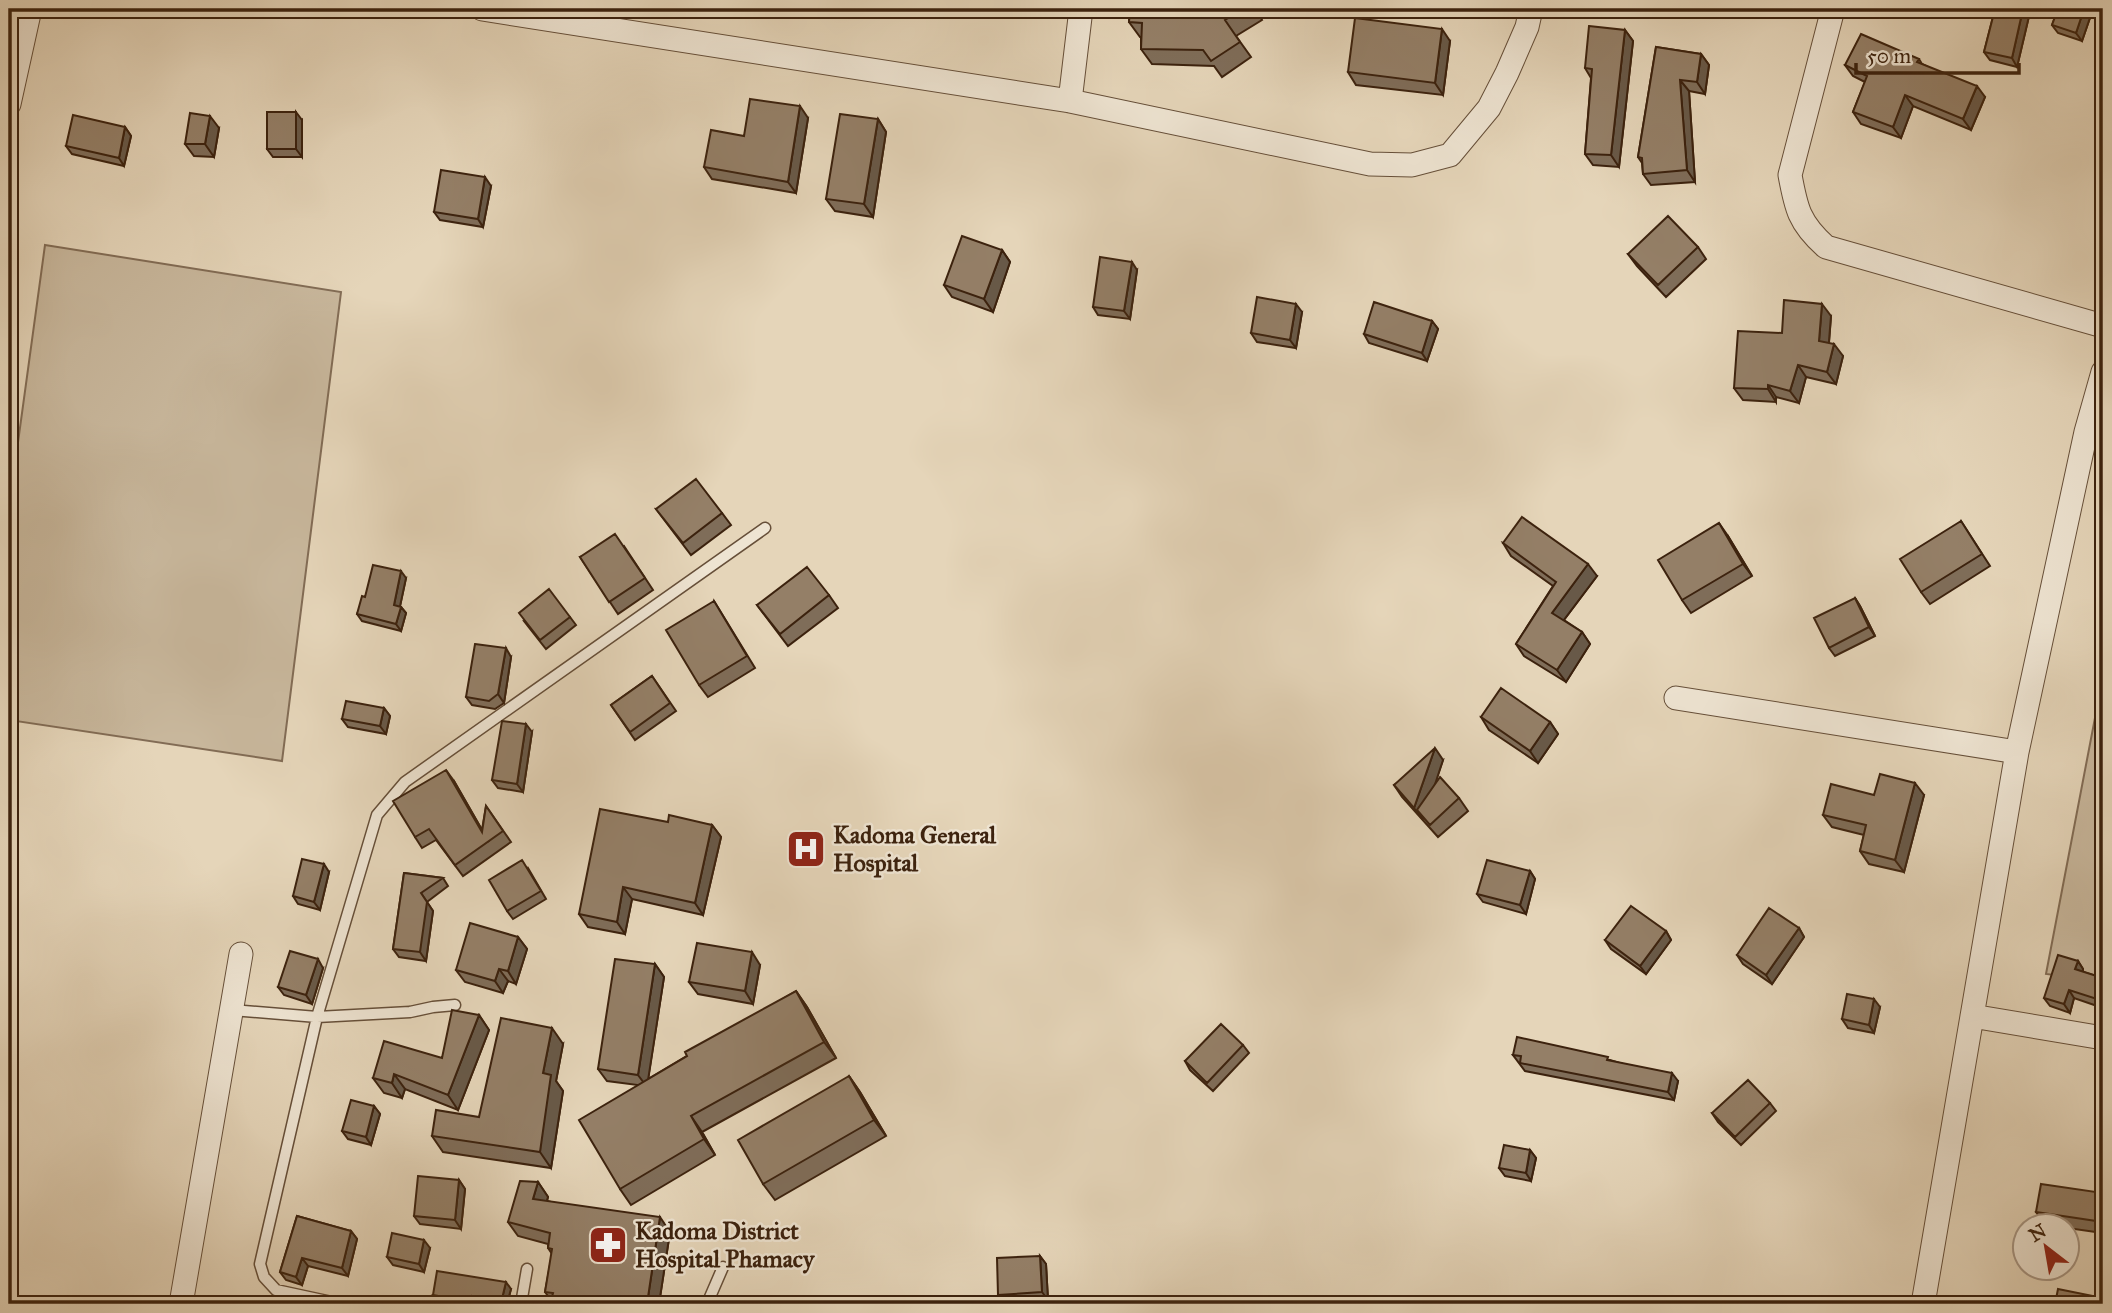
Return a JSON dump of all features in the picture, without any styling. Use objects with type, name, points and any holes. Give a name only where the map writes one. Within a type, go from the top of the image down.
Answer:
[{"type":"street","points":[[9,104],[30,9]]},
{"type":"street","points":[[482,9],[523,12],[1070,101],[1370,164],[1412,165],[1450,155],[1489,108],[1522,39],[1531,9]]},
{"type":"street","points":[[1070,101],[1081,9]]},
{"type":"street","points":[[1833,9],[1790,175],[1794,197],[1808,232],[1826,247],[2103,326]]},
{"type":"street","points":[[1923,1304],[2017,752],[2087,432],[2103,372]]},
{"type":"street","points":[[1676,698],[2017,752]]},
{"type":"street","points":[[181,1304],[241,954]]},
{"type":"street","points":[[1972,1016],[2103,1038]]},
{"type":"lane","points":[[341,1304],[276,1290],[264,1277],[260,1264],[317,1017],[377,815],[405,782],[765,528]]},
{"type":"lane","points":[[232,1010],[317,1017],[410,1012],[455,1005]]},
{"type":"lane","points":[[707,1304],[723,1267]]},
{"type":"lane","points":[[521,1304],[527,1269]]},
{"type":"shaded area","points":[[45,245],[341,292],[282,761],[9,720],[9,508]]},
{"type":"shaded area","points":[[2103,676],[2103,981],[2046,974]]},
{"type":"building","points":[[1130,9],[1243,9],[1225,20],[1240,42],[1211,61],[1203,50],[1141,49],[1142,23],[1129,22]]},
{"type":"building","points":[[1995,9],[2023,9],[2012,58],[1984,52]]},
{"type":"building","points":[[2058,9],[2084,9],[2076,33],[2052,25]]},
{"type":"building","points":[[1355,18],[1442,29],[1435,83],[1348,72]]},
{"type":"building","points":[[1589,26],[1625,30],[1611,155],[1585,154],[1592,69],[1585,68]]},
{"type":"building","points":[[1861,34],[1919,59],[1917,62],[1977,86],[1963,119],[1905,95],[1893,127],[1853,112],[1867,76],[1845,65]]},
{"type":"building","points":[[1656,47],[1701,54],[1697,82],[1680,80],[1687,170],[1643,174],[1642,158],[1638,157]]},
{"type":"building","points":[[750,99],[800,106],[788,182],[704,167],[711,130],[744,136]]},
{"type":"building","points":[[267,112],[296,112],[296,149],[267,149]]},
{"type":"building","points":[[190,113],[210,116],[205,144],[185,144]]},
{"type":"building","points":[[840,114],[878,119],[864,204],[826,199]]},
{"type":"building","points":[[73,115],[125,127],[119,158],[66,146]]},
{"type":"building","points":[[441,170],[485,177],[478,219],[434,212]]},
{"type":"building","points":[[1668,216],[1698,247],[1658,285],[1628,254]]},
{"type":"building","points":[[962,236],[1002,250],[984,299],[944,285]]},
{"type":"building","points":[[1100,257],[1132,262],[1124,311],[1093,307]]},
{"type":"building","points":[[1257,297],[1296,304],[1290,340],[1251,333]]},
{"type":"building","points":[[1784,300],[1822,304],[1819,341],[1834,344],[1827,372],[1798,365],[1790,391],[1768,385],[1768,389],[1734,388],[1738,331],[1782,333]]},
{"type":"building","points":[[1374,302],[1432,321],[1422,353],[1364,334]]},
{"type":"building","points":[[696,479],[722,513],[683,543],[656,509]]},
{"type":"building","points":[[1522,517],[1588,564],[1552,613],[1582,632],[1557,670],[1516,644],[1556,582],[1503,543]]},
{"type":"building","points":[[1961,521],[1982,554],[1921,592],[1900,559]]},
{"type":"building","points":[[1719,523],[1743,564],[1682,600],[1658,560]]},
{"type":"building","points":[[615,534],[645,578],[609,602],[580,557]]},
{"type":"building","points":[[373,565],[401,571],[394,605],[401,607],[396,624],[357,614],[362,596],[365,597]]},
{"type":"building","points":[[807,567],[829,595],[780,634],[757,605]]},
{"type":"building","points":[[549,589],[570,617],[540,640],[519,613]]},
{"type":"building","points":[[1855,598],[1869,627],[1829,648],[1814,618]]},
{"type":"building","points":[[714,601],[747,656],[699,685],[666,630]]},
{"type":"building","points":[[475,644],[506,648],[498,694],[489,701],[466,697]]},
{"type":"building","points":[[652,676],[670,703],[630,732],[611,705]]},
{"type":"building","points":[[1501,688],[1550,722],[1530,751],[1481,717]]},
{"type":"building","points":[[346,701],[384,708],[380,726],[342,719]]},
{"type":"building","points":[[502,721],[526,724],[517,784],[492,780]]},
{"type":"building","points":[[1435,748],[1414,808],[1394,785]]},
{"type":"building","points":[[446,770],[482,832],[486,806],[503,831],[455,865],[429,829],[415,837],[393,801]]},
{"type":"building","points":[[1880,774],[1915,783],[1895,860],[1860,851],[1866,825],[1823,815],[1831,784],[1874,795]]},
{"type":"building","points":[[1440,777],[1459,798],[1430,825],[1417,810]]},
{"type":"building","points":[[600,809],[668,822],[669,815],[712,825],[695,903],[623,887],[617,922],[579,914]]},
{"type":"building","points":[[302,859],[324,864],[314,902],[293,896]]},
{"type":"building","points":[[522,860],[541,891],[507,911],[489,880]]},
{"type":"building","points":[[1487,860],[1530,871],[1520,905],[1477,894]]},
{"type":"building","points":[[404,873],[443,878],[421,893],[427,902],[420,952],[393,949]]},
{"type":"building","points":[[2103,883],[2103,897],[2098,887]]},
{"type":"building","points":[[1631,906],[1666,931],[1640,966],[1605,940]]},
{"type":"building","points":[[1769,908],[1799,928],[1766,975],[1737,955]]},
{"type":"building","points":[[470,923],[518,937],[508,971],[499,969],[495,981],[456,970]]},
{"type":"building","points":[[697,943],[752,952],[745,991],[689,982]]},
{"type":"building","points":[[290,951],[318,959],[306,995],[278,987]]},
{"type":"building","points":[[2058,955],[2078,961],[2075,969],[2103,978],[2103,1001],[2069,990],[2064,1004],[2044,998]]},
{"type":"building","points":[[615,959],[655,964],[638,1075],[598,1069]]},
{"type":"building","points":[[796,991],[824,1042],[691,1116],[704,1139],[620,1189],[579,1120],[687,1056],[685,1052]]},
{"type":"building","points":[[1847,994],[1874,999],[1869,1025],[1842,1019]]},
{"type":"building","points":[[452,1010],[479,1015],[448,1095],[394,1074],[392,1083],[373,1078],[384,1041],[442,1058]]},
{"type":"building","points":[[501,1018],[552,1028],[543,1073],[551,1075],[540,1152],[432,1136],[436,1110],[479,1117]]},
{"type":"building","points":[[1221,1024],[1243,1045],[1207,1083],[1185,1061]]},
{"type":"building","points":[[1517,1037],[1672,1073],[1668,1092],[1520,1063],[1521,1056],[1513,1055]]},
{"type":"building","points":[[849,1076],[874,1120],[763,1184],[738,1140]]},
{"type":"building","points":[[1748,1080],[1770,1103],[1735,1137],[1712,1113]]},
{"type":"building","points":[[351,1100],[374,1106],[366,1137],[342,1131]]},
{"type":"building","points":[[1504,1145],[1530,1150],[1526,1173],[1499,1168]]},
{"type":"building","points":[[418,1176],[459,1180],[455,1220],[414,1216]]},
{"type":"building","points":[[520,1181],[538,1182],[533,1199],[660,1217],[647,1304],[550,1304],[553,1293],[545,1292],[552,1249],[548,1248],[550,1233],[508,1222]]},
{"type":"building","points":[[2041,1184],[2103,1193],[2103,1222],[2080,1219],[2080,1212],[2036,1212]]},
{"type":"building","points":[[297,1216],[351,1231],[342,1268],[302,1258],[296,1277],[280,1272]]},
{"type":"building","points":[[392,1233],[424,1240],[419,1264],[387,1257]]},
{"type":"building","points":[[1040,1256],[1042,1292],[998,1295],[997,1258]]},
{"type":"building","points":[[437,1271],[506,1282],[501,1303],[472,1296],[471,1302],[433,1295]]},
{"type":"building","points":[[2058,1289],[2103,1298],[2103,1304],[2055,1304]]},
{"type":"place","name":"Kadoma General Hospital","points":[[806,849]]},
{"type":"place","name":"Kadoma District Hospital Phamacy","points":[[608,1245]]}]
